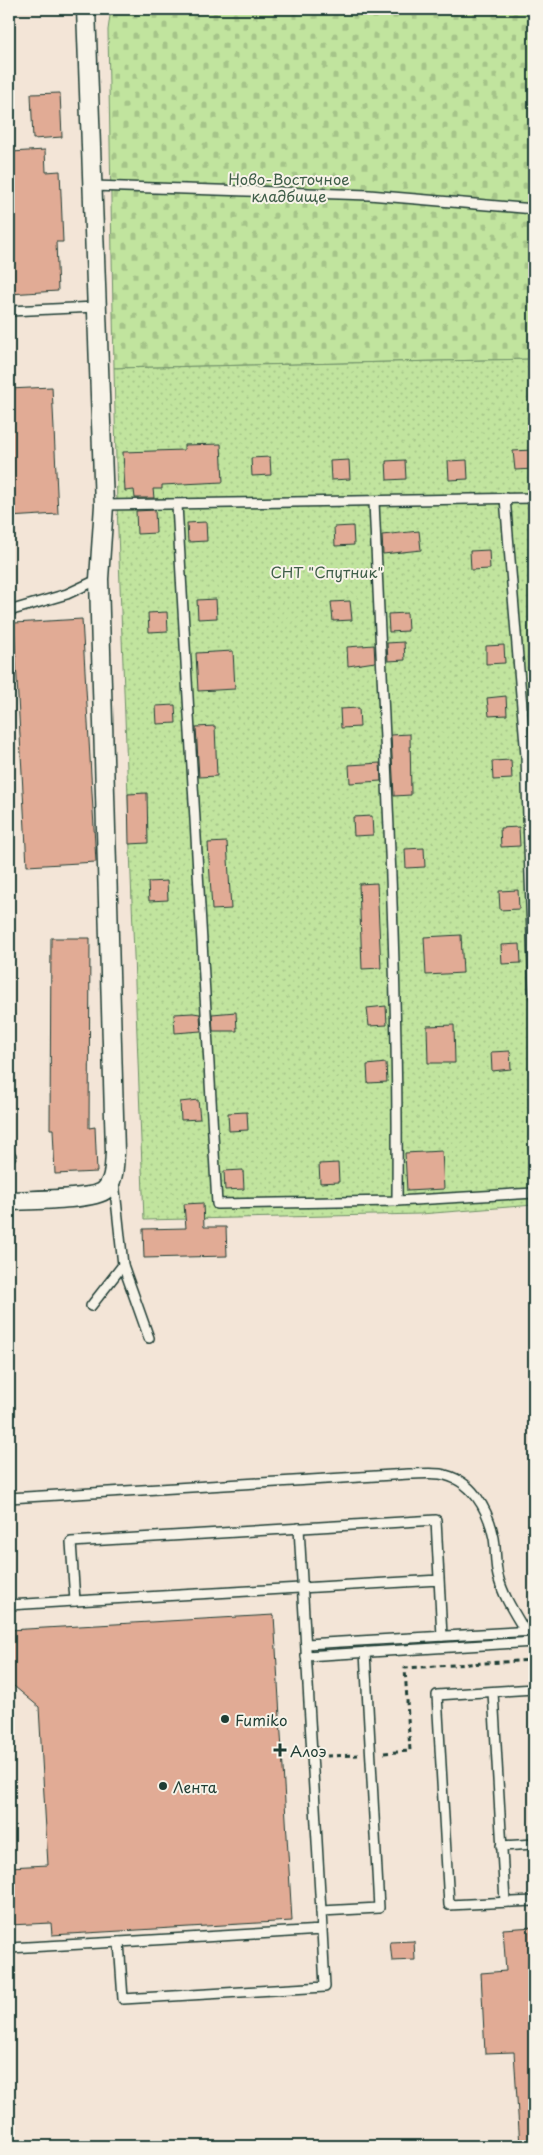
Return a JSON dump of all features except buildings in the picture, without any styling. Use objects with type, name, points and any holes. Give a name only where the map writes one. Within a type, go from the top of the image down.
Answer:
[{"type":"street","points":[[9,1201],[91,1196],[105,1190],[114,1174],[115,1152],[99,579],[104,505],[86,9]]},
{"type":"lane","points":[[93,186],[369,195],[534,209]]},
{"type":"lane","points":[[9,311],[96,307]]},
{"type":"lane","points":[[505,498],[526,756],[534,995]]},
{"type":"lane","points":[[104,505],[534,498]]},
{"type":"lane","points":[[374,501],[391,885],[398,1130],[397,1201]]},
{"type":"lane","points":[[177,504],[217,1204],[397,1201],[534,1193]]},
{"type":"lane","points":[[9,611],[67,594],[99,579]]},
{"type":"lane","points":[[114,1174],[123,1265],[149,1338]]},
{"type":"lane","points":[[91,1306],[123,1265]]},
{"type":"lane","points":[[9,1498],[409,1474],[441,1474],[461,1483],[476,1495],[488,1514],[494,1539],[498,1576],[507,1600],[530,1631]]},
{"type":"lane","points":[[75,1602],[71,1542],[436,1520],[442,1636]]},
{"type":"lane","points":[[119,1942],[122,1999],[326,1987],[299,1528]]},
{"type":"lane","points":[[9,1605],[439,1580]]},
{"type":"lane","points":[[306,1644],[530,1631]]},
{"type":"lane","points":[[306,1656],[534,1642]]},
{"type":"lane","points":[[321,1911],[379,1908],[365,1652]]},
{"type":"lane","points":[[534,1689],[437,1695],[449,1905],[534,1900]]},
{"type":"lane","points":[[493,1692],[505,1902]]},
{"type":"lane","points":[[502,1846],[534,1844]]},
{"type":"lane","points":[[9,1948],[322,1930]]},
{"type":"path","points":[[312,1757],[410,1751],[405,1668],[534,1660]]},
{"type":"green space","name":"Ново-Восточное кладбище","points":[[111,9],[534,9],[534,359],[114,368],[108,30]]},
{"type":"green space","name":"СНТ \"Спутник\"","points":[[534,359],[534,1205],[421,1214],[144,1220],[117,505],[114,368]]},
{"type":"place","name":"Fumiko","points":[[225,1719]]},
{"type":"place","name":"Алоэ","points":[[280,1750]]},
{"type":"place","name":"Лента","points":[[163,1786]]}]
